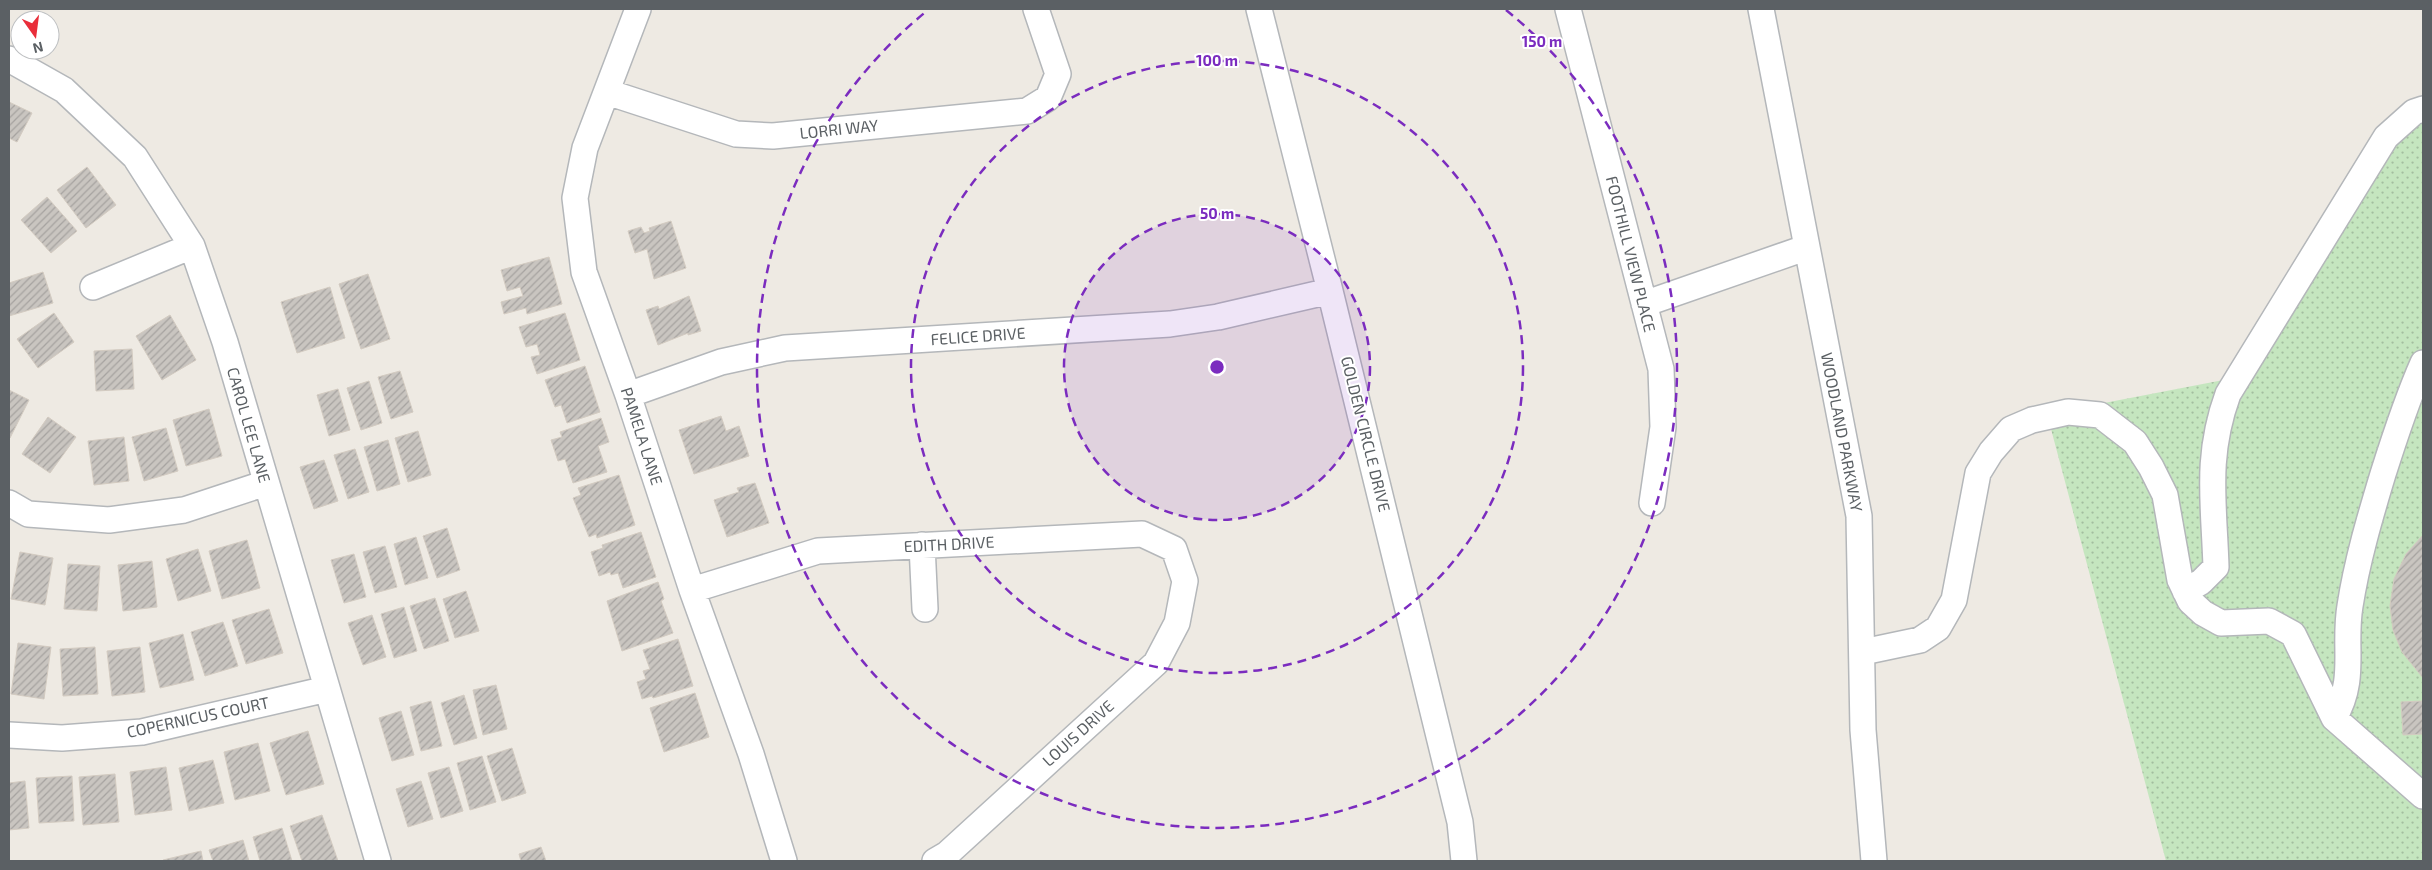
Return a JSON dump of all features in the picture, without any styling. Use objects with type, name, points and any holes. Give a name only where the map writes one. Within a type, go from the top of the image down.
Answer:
[{"type":"street","name":"PAMELA LANE","points":[[638,9],[585,148],[575,198],[584,272],[628,395],[692,590],[752,754],[784,861]]},
{"type":"street","name":"LORRI WAY","points":[[607,92],[736,134],[772,136],[1027,111],[1048,98],[1058,74],[1036,9]]},
{"type":"street","name":"GOLDEN CIRCLE DRIVE","points":[[1259,9],[1460,822],[1464,861]]},
{"type":"street","name":"FOOTHILL VIEW PLACE","points":[[1568,9],[1661,368],[1663,427],[1652,503]]},
{"type":"street","name":"WOODLAND PARKWAY","points":[[1761,9],[1805,248],[1858,516],[1863,652],[1863,730],[1874,861]]},
{"type":"street","name":"CAROL LEE LANE","points":[[9,59],[64,90],[135,157],[192,246],[226,342],[378,861]]},
{"type":"street","points":[[2185,591],[2202,582],[2216,568],[2211,482],[2220,417],[2228,394],[2386,137],[2414,112],[2423,109]]},
{"type":"street","points":[[93,287],[192,246]]},
{"type":"street","points":[[1644,304],[1805,248]]},
{"type":"street","name":"FELICE DRIVE","points":[[628,395],[721,362],[785,348],[1170,324],[1218,317],[1330,290]]},
{"type":"street","points":[[2334,718],[2344,702],[2348,688],[2349,609],[2358,560],[2403,412],[2423,363]]},
{"type":"street","points":[[1863,652],[1920,640],[1938,628],[1954,600],[1978,473],[1991,452],[2011,429],[2032,420],[2068,412],[2100,415],[2135,442],[2151,467],[2165,495],[2180,580],[2190,601],[2221,623],[2269,621],[2293,634],[2334,718],[2423,796]]},
{"type":"street","points":[[9,504],[28,514],[109,520],[184,510],[266,483]]},
{"type":"street","name":"EDITH DRIVE","points":[[692,590],[818,551],[1142,534],[1174,549],[1185,581]]},
{"type":"street","points":[[922,545],[925,609]]},
{"type":"street","name":"LOUIS DRIVE","points":[[935,861],[947,854],[1156,663],[1177,622],[1185,581]]},
{"type":"street","name":"COPERNICUS COURT","points":[[9,735],[62,738],[142,732],[327,689]]},
{"type":"green space","points":[[2423,108],[2423,861],[2166,861],[2047,414],[2239,377],[2383,141]]},
{"type":"building","points":[[9,102],[32,113],[17,142],[9,138]]},
{"type":"building","points":[[87,167],[116,205],[86,228],[57,190]]},
{"type":"building","points":[[47,197],[77,231],[51,253],[21,220]]},
{"type":"building","points":[[671,221],[686,268],[654,279],[647,249],[635,253],[628,231],[641,227],[644,233],[650,231],[649,228]]},
{"type":"building","points":[[549,257],[562,304],[527,314],[526,308],[504,314],[501,302],[523,296],[520,287],[507,291],[501,270]]},
{"type":"building","points":[[43,272],[53,303],[9,316],[9,283]]},
{"type":"building","points":[[368,274],[390,339],[361,349],[339,284]]},
{"type":"building","points":[[330,287],[345,338],[297,353],[281,302]]},
{"type":"building","points":[[689,296],[701,331],[688,335],[688,333],[658,345],[646,310],[658,306],[659,309]]},
{"type":"building","points":[[54,313],[74,342],[38,368],[17,339]]},
{"type":"building","points":[[565,313],[580,360],[537,374],[531,357],[540,355],[537,344],[526,347],[519,327]]},
{"type":"building","points":[[170,315],[196,360],[162,380],[136,336]]},
{"type":"building","points":[[132,349],[134,389],[96,391],[94,351]]},
{"type":"building","points":[[585,366],[600,412],[567,423],[561,405],[555,407],[545,380]]},
{"type":"building","points":[[400,371],[413,412],[391,419],[378,377]]},
{"type":"building","points":[[369,381],[382,423],[361,430],[347,388]]},
{"type":"building","points":[[338,389],[350,430],[329,436],[317,395]]},
{"type":"building","points":[[9,390],[29,400],[10,438],[9,437]]},
{"type":"building","points":[[209,409],[222,456],[186,466],[173,420]]},
{"type":"building","points":[[721,416],[726,431],[739,426],[749,456],[694,474],[679,430]]},
{"type":"building","points":[[48,417],[76,437],[50,473],[22,454]]},
{"type":"building","points":[[601,418],[609,442],[598,446],[607,472],[573,483],[565,459],[558,461],[551,440],[562,437],[560,432]]},
{"type":"building","points":[[166,428],[178,471],[144,481],[132,437]]},
{"type":"building","points":[[418,431],[431,475],[408,482],[395,438]]},
{"type":"building","points":[[124,437],[129,481],[94,485],[88,441]]},
{"type":"building","points":[[388,440],[400,484],[377,491],[364,447]]},
{"type":"building","points":[[355,449],[369,492],[348,499],[334,455]]},
{"type":"building","points":[[324,460],[338,501],[314,509],[300,467]]},
{"type":"building","points":[[619,475],[635,525],[597,538],[596,534],[589,537],[573,498],[581,495],[578,488]]},
{"type":"building","points":[[755,483],[769,523],[727,537],[714,500],[739,492],[737,488]]},
{"type":"building","points":[[447,528],[460,570],[437,578],[423,536]]},
{"type":"building","points":[[641,532],[656,577],[623,588],[618,573],[611,575],[610,572],[599,576],[591,552],[603,548],[602,545]]},
{"type":"building","points":[[2423,535],[2423,678],[2402,652],[2393,630],[2390,606],[2394,579],[2406,554]]},
{"type":"building","points":[[416,537],[428,578],[405,585],[394,544]]},
{"type":"building","points":[[247,540],[260,588],[222,599],[209,551]]},
{"type":"building","points":[[385,546],[397,587],[375,593],[363,552]]},
{"type":"building","points":[[198,549],[211,591],[178,601],[166,559]]},
{"type":"building","points":[[20,552],[53,558],[45,605],[11,599]]},
{"type":"building","points":[[354,554],[366,597],[344,603],[331,560]]},
{"type":"building","points":[[152,561],[157,607],[123,611],[118,565]]},
{"type":"building","points":[[68,564],[100,566],[97,611],[64,609]]},
{"type":"building","points":[[658,582],[664,599],[661,601],[673,633],[622,651],[607,601]]},
{"type":"building","points":[[466,591],[479,631],[455,638],[443,599]]},
{"type":"building","points":[[435,598],[449,641],[424,649],[410,606]]},
{"type":"building","points":[[404,607],[417,651],[394,658],[381,614]]},
{"type":"building","points":[[269,609],[283,653],[246,664],[232,620]]},
{"type":"building","points":[[372,615],[386,657],[363,665],[348,623]]},
{"type":"building","points":[[223,622],[238,666],[205,676],[191,632]]},
{"type":"building","points":[[183,634],[194,680],[160,688],[149,643]]},
{"type":"building","points":[[678,639],[693,686],[653,698],[652,696],[642,699],[637,682],[646,679],[643,671],[650,669],[643,650]]},
{"type":"building","points":[[18,643],[51,647],[44,699],[11,694]]},
{"type":"building","points":[[95,647],[98,694],[63,696],[60,649]]},
{"type":"building","points":[[140,647],[145,692],[112,696],[107,651]]},
{"type":"building","points":[[496,685],[507,729],[483,735],[473,690]]},
{"type":"building","points":[[695,693],[709,737],[664,752],[650,708]]},
{"type":"building","points":[[464,695],[477,738],[454,745],[441,703]]},
{"type":"building","points":[[431,701],[442,746],[421,751],[410,707]]},
{"type":"building","points":[[2423,701],[2423,734],[2403,735],[2401,702]]},
{"type":"building","points":[[401,711],[414,755],[392,761],[379,718]]},
{"type":"building","points":[[308,731],[324,784],[286,795],[270,743]]},
{"type":"building","points":[[258,743],[270,791],[235,800],[224,752]]},
{"type":"building","points":[[512,748],[526,793],[502,801],[487,756]]},
{"type":"building","points":[[482,756],[496,802],[470,810],[457,763]]},
{"type":"building","points":[[213,760],[224,803],[189,811],[179,768]]},
{"type":"building","points":[[166,767],[172,810],[135,815],[130,772]]},
{"type":"building","points":[[449,767],[463,811],[441,818],[428,773]]},
{"type":"building","points":[[115,774],[119,822],[83,825],[79,777]]},
{"type":"building","points":[[72,776],[74,821],[39,823],[36,778]]},
{"type":"building","points":[[25,781],[29,828],[9,830],[9,783]]},
{"type":"building","points":[[421,781],[433,819],[408,827],[396,789]]},
{"type":"building","points":[[322,815],[338,861],[302,861],[290,826]]},
{"type":"building","points":[[282,828],[292,861],[260,861],[253,837]]},
{"type":"building","points":[[243,840],[249,861],[213,861],[209,850]]},
{"type":"building","points":[[541,847],[546,861],[521,861],[519,854]]},
{"type":"building","points":[[201,851],[203,861],[163,861],[163,860]]}]
